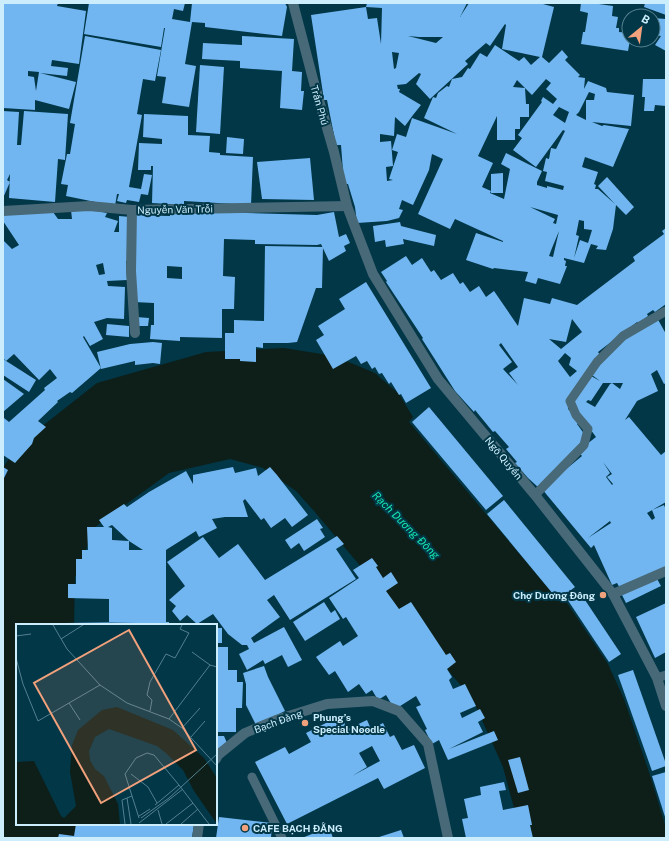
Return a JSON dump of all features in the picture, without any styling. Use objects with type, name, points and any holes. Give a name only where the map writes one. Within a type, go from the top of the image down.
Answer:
[{"type":"street","name":"Trần Phú","points":[[294,3],[347,206]]},
{"type":"street","name":"Nguyễn Văn Trỗi","points":[[3,211],[89,206],[132,210],[347,206]]},
{"type":"street","name":"Ngô Quyền","points":[[347,206],[373,274],[438,379],[535,495],[613,594],[662,677],[666,706]]},
{"type":"street","points":[[132,210],[131,271],[135,333]]},
{"type":"street","points":[[613,594],[666,571]]},
{"type":"street","name":"Bạch Đằng","points":[[217,757],[245,733],[276,720],[327,704],[374,701],[399,711],[428,744],[448,838]]},
{"type":"street","points":[[197,838],[199,825]]},
{"type":"lane","points":[[535,495],[584,445],[588,429],[576,415],[570,401],[597,362],[623,336],[666,311]]},
{"type":"lane","points":[[252,777],[282,838]]},
{"type":"water","name":"Rạch Dương Đông","points":[[284,348],[334,356],[375,373],[399,394],[413,417],[409,422],[558,600],[565,600],[608,664],[624,699],[650,775],[666,828],[666,838],[522,838],[503,767],[473,700],[296,491],[263,468],[230,459],[169,473],[95,527],[75,577],[74,624],[16,624],[16,825],[94,825],[93,838],[3,838],[3,468],[17,446],[97,383],[206,352]]},
{"type":"building","points":[[3,3],[58,3],[57,6],[86,11],[79,64],[52,60],[51,66],[68,68],[67,76],[40,73],[76,82],[69,109],[35,100],[35,110],[3,108]],"holes":[[[28,71],[39,72],[36,91],[34,77],[28,76]]]},
{"type":"building","points":[[89,3],[185,3],[183,11],[174,9],[172,19],[190,22],[192,3],[285,3],[287,7],[282,36],[205,27],[205,23],[192,22],[185,64],[196,66],[189,107],[162,103],[166,77],[157,76],[165,28],[161,47],[84,34]]},
{"type":"building","points":[[367,3],[467,3],[460,17],[469,3],[543,3],[554,7],[542,57],[549,63],[562,50],[568,57],[565,60],[580,75],[578,77],[585,78],[584,89],[588,81],[606,88],[607,92],[634,95],[631,126],[592,122],[602,126],[604,125],[629,129],[613,167],[585,157],[582,167],[598,172],[594,184],[596,185],[595,189],[598,189],[615,204],[598,186],[607,177],[634,207],[626,215],[616,205],[613,229],[606,250],[596,249],[598,246],[591,244],[584,263],[564,258],[566,261],[565,266],[567,266],[560,284],[538,278],[536,284],[525,281],[528,272],[493,269],[466,260],[476,233],[503,241],[455,219],[450,229],[418,214],[443,159],[432,154],[429,170],[413,205],[402,200],[399,209],[403,210],[399,218],[387,221],[357,223],[355,207],[348,184],[344,184],[341,145],[336,145],[327,100],[324,100],[311,15],[366,7]],"holes":[[[366,7],[382,8],[381,44],[377,18],[368,19]],[[505,24],[502,49],[540,57],[531,65],[524,57],[519,61],[495,45],[487,57],[480,53],[470,69],[468,68],[462,77],[452,79],[449,87],[447,86],[438,93],[436,98],[433,97],[424,118],[457,134],[412,118],[406,137],[397,134],[392,150],[398,152],[389,179],[393,180],[387,181],[386,167],[393,166],[391,141],[380,142],[380,134],[394,136],[395,117],[405,126],[421,105],[399,92],[400,89],[398,89],[397,85],[406,84],[419,73],[421,74],[416,84],[430,99],[468,64],[465,61],[486,43],[490,46]],[[408,36],[419,37],[443,37],[436,43]],[[392,52],[399,53],[396,68],[394,69]],[[546,79],[551,83],[546,89],[557,99],[553,104],[543,97],[542,102],[518,135],[522,138],[513,150],[536,167],[563,130],[565,131],[556,149],[551,148],[549,159],[546,158],[543,171],[547,172],[545,181],[564,186],[563,190],[537,185],[542,171],[506,153],[501,164],[510,169],[504,199],[490,193],[491,191],[482,187],[493,163],[478,156],[497,116],[497,140],[515,140],[515,129],[520,129],[520,117],[529,117],[529,104],[526,104],[525,88],[532,95]],[[517,80],[525,88],[513,87]],[[589,92],[595,94],[594,100],[586,100],[586,120],[576,115]],[[559,107],[569,112],[565,123],[553,115]],[[530,207],[558,215],[556,224],[553,223],[555,219]],[[579,220],[584,221],[584,229],[592,230],[588,243],[580,240],[574,258],[579,236],[576,235]],[[559,231],[553,257],[549,256]]]},
{"type":"building","points":[[581,3],[613,6],[612,16],[618,17],[616,28],[619,28],[619,32],[621,32],[621,48],[629,48],[628,51],[581,44],[583,32],[585,32],[588,13],[580,11]]},
{"type":"building","points":[[645,3],[666,3],[666,15],[661,13],[661,8],[644,7]]},
{"type":"building","points":[[661,19],[666,19],[666,51],[660,48]]},
{"type":"building","points":[[85,36],[161,50],[155,81],[143,79],[137,114],[142,115],[129,187],[141,189],[144,174],[152,175],[148,195],[141,194],[139,202],[127,200],[126,203],[117,201],[119,194],[117,194],[115,206],[66,196],[68,185],[61,184],[67,154],[70,154],[75,124],[70,123]]},
{"type":"building","points":[[242,36],[294,39],[292,71],[302,72],[301,91],[304,91],[302,110],[280,108],[282,71],[240,68],[240,61],[202,59],[203,43],[242,45]]},
{"type":"building","points":[[200,65],[224,67],[220,134],[196,132]]},
{"type":"building","points":[[643,79],[666,79],[666,106],[655,105],[654,111],[644,111],[645,97],[642,97]]},
{"type":"building","points":[[3,111],[19,112],[17,145],[21,145],[24,111],[68,114],[65,160],[58,159],[55,202],[9,198],[10,183],[3,198]],"holes":[[[10,174],[10,182],[7,180]]]},
{"type":"building","points":[[144,114],[188,116],[188,135],[210,136],[209,152],[220,153],[220,155],[253,157],[251,205],[184,201],[184,205],[152,203],[153,166],[151,166],[151,170],[138,170],[139,143],[162,144],[162,139],[143,137]]},
{"type":"building","points":[[227,137],[244,139],[243,154],[226,153]]},
{"type":"building","points":[[310,158],[314,200],[262,199],[257,162]]},
{"type":"building","points":[[503,173],[503,193],[491,193],[491,174]]},
{"type":"building","points":[[83,208],[107,213],[105,217],[118,221],[114,232],[119,232],[119,216],[130,217],[130,260],[126,261],[127,280],[107,281],[108,286],[125,287],[124,319],[107,318],[94,322],[103,339],[90,346],[84,336],[83,337],[101,368],[72,393],[70,392],[57,401],[58,402],[38,421],[46,427],[34,438],[32,444],[15,463],[3,455],[3,419],[4,418],[9,422],[45,390],[44,388],[57,378],[50,369],[39,380],[14,354],[6,361],[3,358],[3,240],[12,249],[19,245],[3,221],[3,216],[18,211],[32,214],[35,212],[53,212],[58,219],[72,219],[71,210]],"holes":[[[103,263],[105,274],[99,275],[96,265]]]},
{"type":"building","points":[[170,211],[317,215],[334,212],[339,237],[346,234],[350,243],[344,246],[346,251],[329,261],[321,244],[255,244],[255,240],[224,239],[223,276],[235,277],[234,309],[222,309],[222,338],[180,337],[180,341],[150,339],[151,325],[154,325],[154,303],[134,302],[134,215],[170,216]],"holes":[[[167,266],[182,267],[182,279],[167,278]]]},
{"type":"building","points":[[400,222],[401,226],[436,235],[434,246],[403,239],[404,244],[386,247],[385,240],[375,242],[373,226]]},
{"type":"building","points":[[666,228],[666,304],[655,312],[653,310],[647,314],[648,316],[639,323],[637,322],[598,352],[600,355],[571,396],[568,409],[580,421],[577,424],[585,435],[580,446],[539,488],[515,463],[517,462],[506,449],[509,447],[495,431],[493,432],[475,410],[474,412],[455,391],[381,272],[406,256],[412,265],[422,258],[431,272],[434,270],[441,280],[453,273],[460,284],[463,282],[470,292],[479,286],[486,297],[494,291],[518,326],[524,298],[550,304],[552,298],[577,305],[635,261],[633,257],[664,234],[662,231]],"holes":[[[572,319],[582,332],[561,349],[549,339],[566,342]],[[501,343],[518,367],[509,373],[518,385],[503,369],[512,362],[499,345]],[[565,353],[571,358],[569,365],[577,371],[570,377],[558,361]]]},
{"type":"building","points":[[265,246],[323,247],[322,288],[316,288],[297,342],[263,343],[263,348],[256,347],[256,362],[240,361],[240,359],[225,359],[225,333],[234,333],[234,320],[264,321]]},
{"type":"building","points":[[366,282],[431,388],[406,403],[391,382],[389,384],[382,373],[379,374],[375,367],[372,369],[367,361],[361,364],[356,356],[333,369],[316,340],[324,335],[318,326],[345,309],[339,299]]},
{"type":"building","points":[[656,316],[666,334],[666,383],[664,384],[657,370],[651,374],[658,391],[637,401],[625,420],[629,417],[661,455],[666,451],[666,502],[653,510],[664,505],[666,510],[666,570],[621,590],[617,583],[612,585],[594,545],[591,548],[542,489],[582,456],[578,451],[596,437],[572,404],[591,376],[600,381],[592,375],[610,351]],"holes":[[[603,383],[612,383],[595,407],[586,402],[588,400],[591,401]],[[612,383],[623,383],[620,389]],[[603,462],[612,474],[607,477],[613,484],[612,485],[606,477],[610,473]],[[652,510],[655,518],[652,520],[647,513]],[[610,521],[611,523],[588,538]]]},
{"type":"building","points":[[136,317],[149,318],[148,326],[136,326]]},
{"type":"building","points":[[107,324],[129,326],[129,337],[106,335]]},
{"type":"building","points":[[153,342],[162,343],[160,364],[153,363],[135,365],[135,361],[101,369],[97,352],[130,344]]},
{"type":"building","points":[[3,359],[36,380],[29,392],[3,375]]},
{"type":"building","points":[[3,379],[24,394],[3,412]]},
{"type":"building","points":[[429,407],[503,496],[486,510],[412,422]]},
{"type":"building","points":[[3,467],[8,470],[3,480]]},
{"type":"building","points":[[233,467],[235,473],[256,468],[258,476],[270,467],[308,515],[292,527],[285,518],[271,528],[264,518],[261,520],[245,499],[243,501],[248,517],[225,517],[212,519],[217,528],[199,537],[196,531],[166,550],[166,622],[169,622],[169,624],[66,624],[136,622],[109,622],[109,599],[68,598],[68,584],[76,584],[76,559],[82,559],[82,550],[88,550],[87,527],[104,527],[99,520],[124,504],[127,507],[149,492],[186,471],[193,484],[193,475]],"holes":[[[112,525],[129,541],[112,540],[112,528],[108,527]],[[129,541],[143,550],[129,550]]]},
{"type":"building","points":[[504,500],[575,587],[558,600],[487,514]]},
{"type":"building","points":[[317,519],[323,528],[320,529],[325,537],[304,551],[299,543],[291,549],[285,540]]},
{"type":"building","points":[[337,536],[344,544],[336,549],[356,579],[290,620],[267,584],[274,595],[267,600],[280,617],[251,638],[254,643],[284,627],[302,660],[288,667],[282,655],[265,664],[263,660],[247,670],[239,654],[249,649],[247,645],[242,645],[228,634],[213,614],[197,624],[187,615],[180,621],[172,611],[176,606],[169,600],[185,586],[167,562],[203,537],[219,558],[238,544],[265,580]]},
{"type":"building","points":[[372,558],[378,566],[376,567],[383,578],[391,572],[398,583],[386,591],[399,609],[411,602],[446,655],[450,653],[456,662],[447,669],[452,677],[449,680],[453,689],[465,684],[476,706],[460,713],[462,718],[480,709],[485,718],[478,722],[483,732],[449,749],[494,731],[498,740],[448,760],[439,740],[432,744],[425,730],[427,729],[416,707],[421,705],[416,696],[397,708],[392,705],[386,695],[378,700],[372,690],[366,694],[359,684],[348,692],[335,671],[329,675],[316,657],[340,641],[343,646],[358,636],[346,617],[343,619],[329,598],[359,578],[353,570]]},
{"type":"building","points":[[656,577],[661,586],[626,603],[621,593]]},
{"type":"building","points":[[579,591],[621,654],[609,662],[567,599]]},
{"type":"building","points":[[324,602],[331,613],[335,610],[340,619],[305,641],[293,622]]},
{"type":"building","points":[[666,603],[666,652],[655,658],[636,617]]},
{"type":"building","points":[[217,628],[222,628],[222,643],[217,643]]},
{"type":"building","points":[[217,647],[228,647],[228,670],[237,670],[237,682],[243,682],[242,708],[236,708],[236,732],[217,732]]},
{"type":"building","points":[[264,666],[285,711],[256,725],[246,705],[246,684],[243,673]]},
{"type":"building","points":[[633,670],[666,764],[666,766],[652,771],[618,675]]},
{"type":"building","points":[[340,716],[348,729],[367,720],[371,729],[383,723],[390,737],[394,735],[402,750],[414,745],[425,768],[384,789],[378,778],[287,824],[255,762],[285,747],[289,754],[311,742],[306,733]],"holes":[[[372,746],[380,761],[352,776],[367,767],[359,753]]]},
{"type":"building","points":[[217,736],[224,736],[227,743],[217,754]]},
{"type":"building","points":[[520,757],[529,790],[518,793],[508,760]]},
{"type":"building","points":[[666,772],[666,820],[652,776]]},
{"type":"building","points":[[504,782],[506,790],[499,791],[503,810],[528,805],[533,838],[466,838],[462,819],[468,818],[464,799],[481,795],[480,787]]},
{"type":"building","points":[[219,817],[272,823],[271,838],[216,838]]},
{"type":"building","points":[[76,825],[194,825],[192,838],[58,838],[59,834],[74,836]]},
{"type":"building","points":[[329,827],[333,838],[302,838]]},
{"type":"building","points":[[401,830],[404,838],[376,838]]},
{"type":"place","name":"Chợ Dương Đông","points":[[603,595]]},
{"type":"place","name":"Phung’s Special Noodle","points":[[305,723]]},
{"type":"place","name":"CAFE BẠCH ĐẰNG","points":[[245,828]]}]
